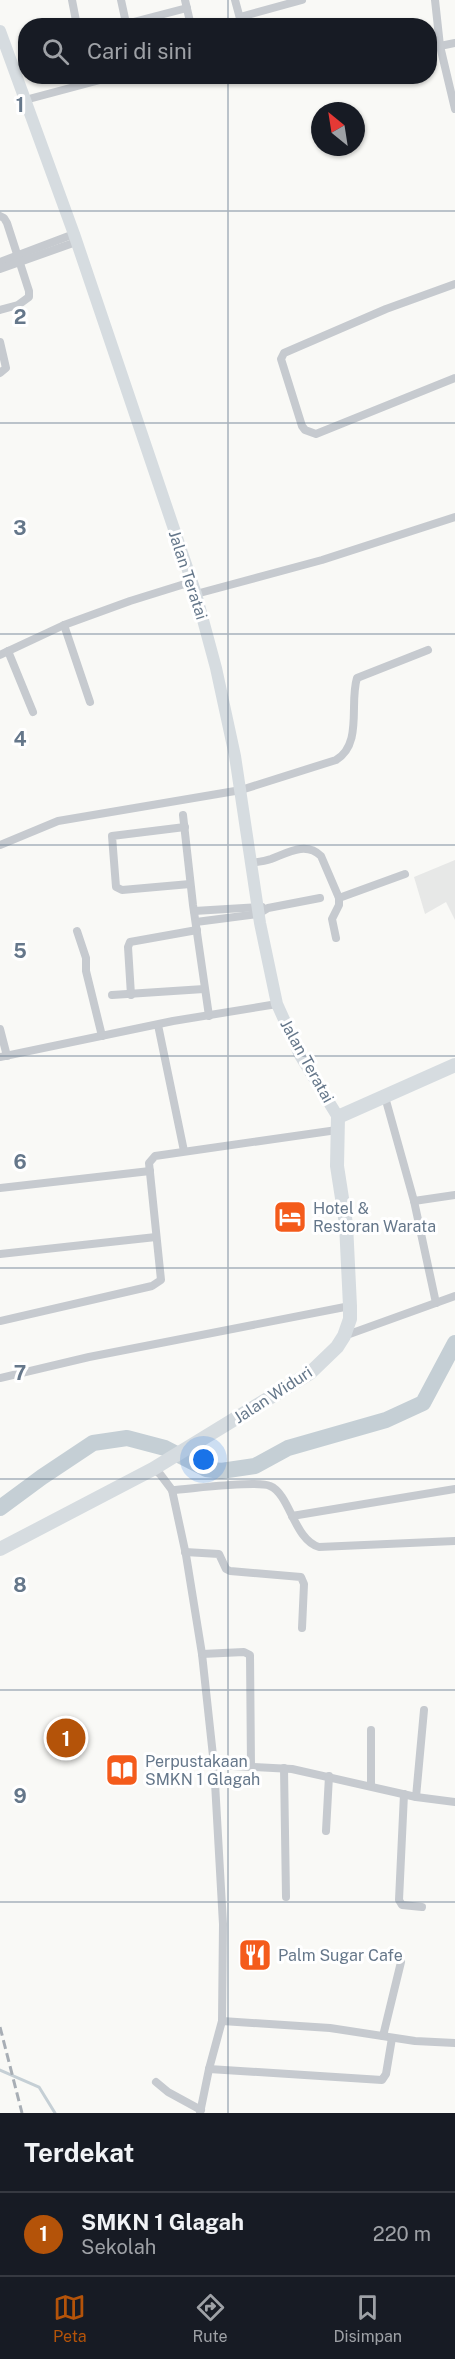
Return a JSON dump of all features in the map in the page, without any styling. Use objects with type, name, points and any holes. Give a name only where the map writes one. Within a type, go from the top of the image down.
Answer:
[{"type":"main road","points":[[338,1124],[385,1097],[455,1065]]},
{"type":"main road","name":"Jalan Widuri","points":[[0,1549],[155,1467],[310,1373],[327,1359],[344,1336],[350,1319],[346,1224],[337,1166],[338,1124]]},
{"type":"street","points":[[72,0],[75,18]]},
{"type":"street","points":[[121,0],[122,18]]},
{"type":"street","points":[[235,0],[240,18]]},
{"type":"street","points":[[250,18],[302,0]]},
{"type":"street","points":[[435,0],[437,18]]},
{"type":"street","points":[[141,18],[186,4]]},
{"type":"street","points":[[437,18],[440,46],[455,108]]},
{"type":"street","name":"Jalan Teratai","points":[[1,35],[18,81]]},
{"type":"street","points":[[440,46],[455,42]]},
{"type":"street","name":"Jalan Teratai","points":[[19,84],[75,238],[194,588],[216,668],[241,790],[251,863],[277,1004],[300,1055],[338,1124]]},
{"type":"street","points":[[25,100],[77,84]]},
{"type":"street","points":[[0,216],[7,223],[29,291],[29,297],[18,304],[0,310]]},
{"type":"street","points":[[0,269],[18,259],[75,238]]},
{"type":"street","points":[[0,262],[18,259]]},
{"type":"street","points":[[455,284],[386,309],[284,353],[281,359],[302,426],[305,430],[316,434],[455,378]]},
{"type":"street","points":[[0,342],[6,368],[0,373]]},
{"type":"street","points":[[33,712],[4,653],[64,625],[194,588],[322,560],[455,517]]},
{"type":"street","points":[[64,625],[90,702]]},
{"type":"street","points":[[0,845],[58,821],[241,790],[336,760],[344,756],[347,751],[353,726],[357,678],[428,650]]},
{"type":"street","points":[[183,815],[204,989],[210,1016]]},
{"type":"street","points":[[185,827],[113,835],[113,870],[116,887],[122,890],[190,884]]},
{"type":"street","points":[[251,863],[269,860],[297,849],[310,849],[321,856],[339,898],[339,905],[332,919],[336,938]]},
{"type":"street","points":[[339,898],[405,874]]},
{"type":"street","points":[[131,995],[128,946],[130,942],[320,898]]},
{"type":"street","points":[[194,911],[261,910]]},
{"type":"street","points":[[77,931],[86,958],[86,971],[102,1036]]},
{"type":"street","points":[[112,995],[204,989]]},
{"type":"street","points":[[0,1029],[3,1057],[158,1025],[277,1004]]},
{"type":"street","points":[[158,1025],[184,1151]]},
{"type":"street","points":[[385,1097],[414,1201],[436,1303]]},
{"type":"street","points":[[0,1321],[158,1284],[161,1274],[148,1163],[155,1156],[338,1124]]},
{"type":"street","points":[[0,1188],[150,1170]]},
{"type":"street","points":[[414,1201],[455,1195]]},
{"type":"street","points":[[0,1254],[156,1237]]},
{"type":"street","points":[[344,1336],[455,1296]]},
{"type":"street","points":[[0,1378],[89,1357],[350,1306]]},
{"type":"street","points":[[155,1467],[172,1490],[202,1654],[214,1765],[223,1924],[222,2021],[209,2069],[201,2112],[156,2082]]},
{"type":"street","points":[[172,1490],[270,1485],[279,1494],[307,1540],[319,1547],[455,1541]]},
{"type":"street","points":[[292,1516],[455,1489]]},
{"type":"street","points":[[185,1552],[219,1554],[226,1569],[230,1571],[301,1577],[304,1584],[302,1628]]},
{"type":"street","points":[[202,1654],[244,1652],[250,1655],[251,1766]]},
{"type":"street","points":[[416,1797],[424,1710]]},
{"type":"street","points":[[371,1730],[371,1786]]},
{"type":"street","points":[[214,1765],[284,1768],[329,1776],[416,1797],[455,1802]]},
{"type":"street","points":[[284,1768],[286,1897]]},
{"type":"street","points":[[326,1831],[329,1776]]},
{"type":"street","points":[[404,1794],[399,1900],[402,1905],[422,1907]]},
{"type":"street","points":[[209,2069],[382,2080],[386,2074],[387,2037],[401,1962]]},
{"type":"street","points":[[222,2021],[330,2028],[387,2037],[455,2043]]},
{"type":"shaded area","points":[[455,860],[455,920],[446,902],[425,914],[414,877]]},
{"type":"waterway","points":[[0,1508],[93,1443],[127,1438],[165,1448],[206,1469],[221,1471],[255,1466],[288,1448],[386,1420],[423,1403],[455,1343]]},
{"type":"waterway","points":[[0,2070],[39,2087],[55,2113]]},
{"type":"railway","points":[[0,2027],[22,2113]]},
{"type":"place","name":"Hotel & Restoran Warata","points":[[290,1217]]},
{"type":"place","name":"SMKN 1 Glagah","points":[[66,1738]]},
{"type":"place","name":"Perpustakaan SMKN 1 Glagah","points":[[122,1770]]},
{"type":"place","name":"Palm Sugar Cafe","points":[[255,1955]]}]
